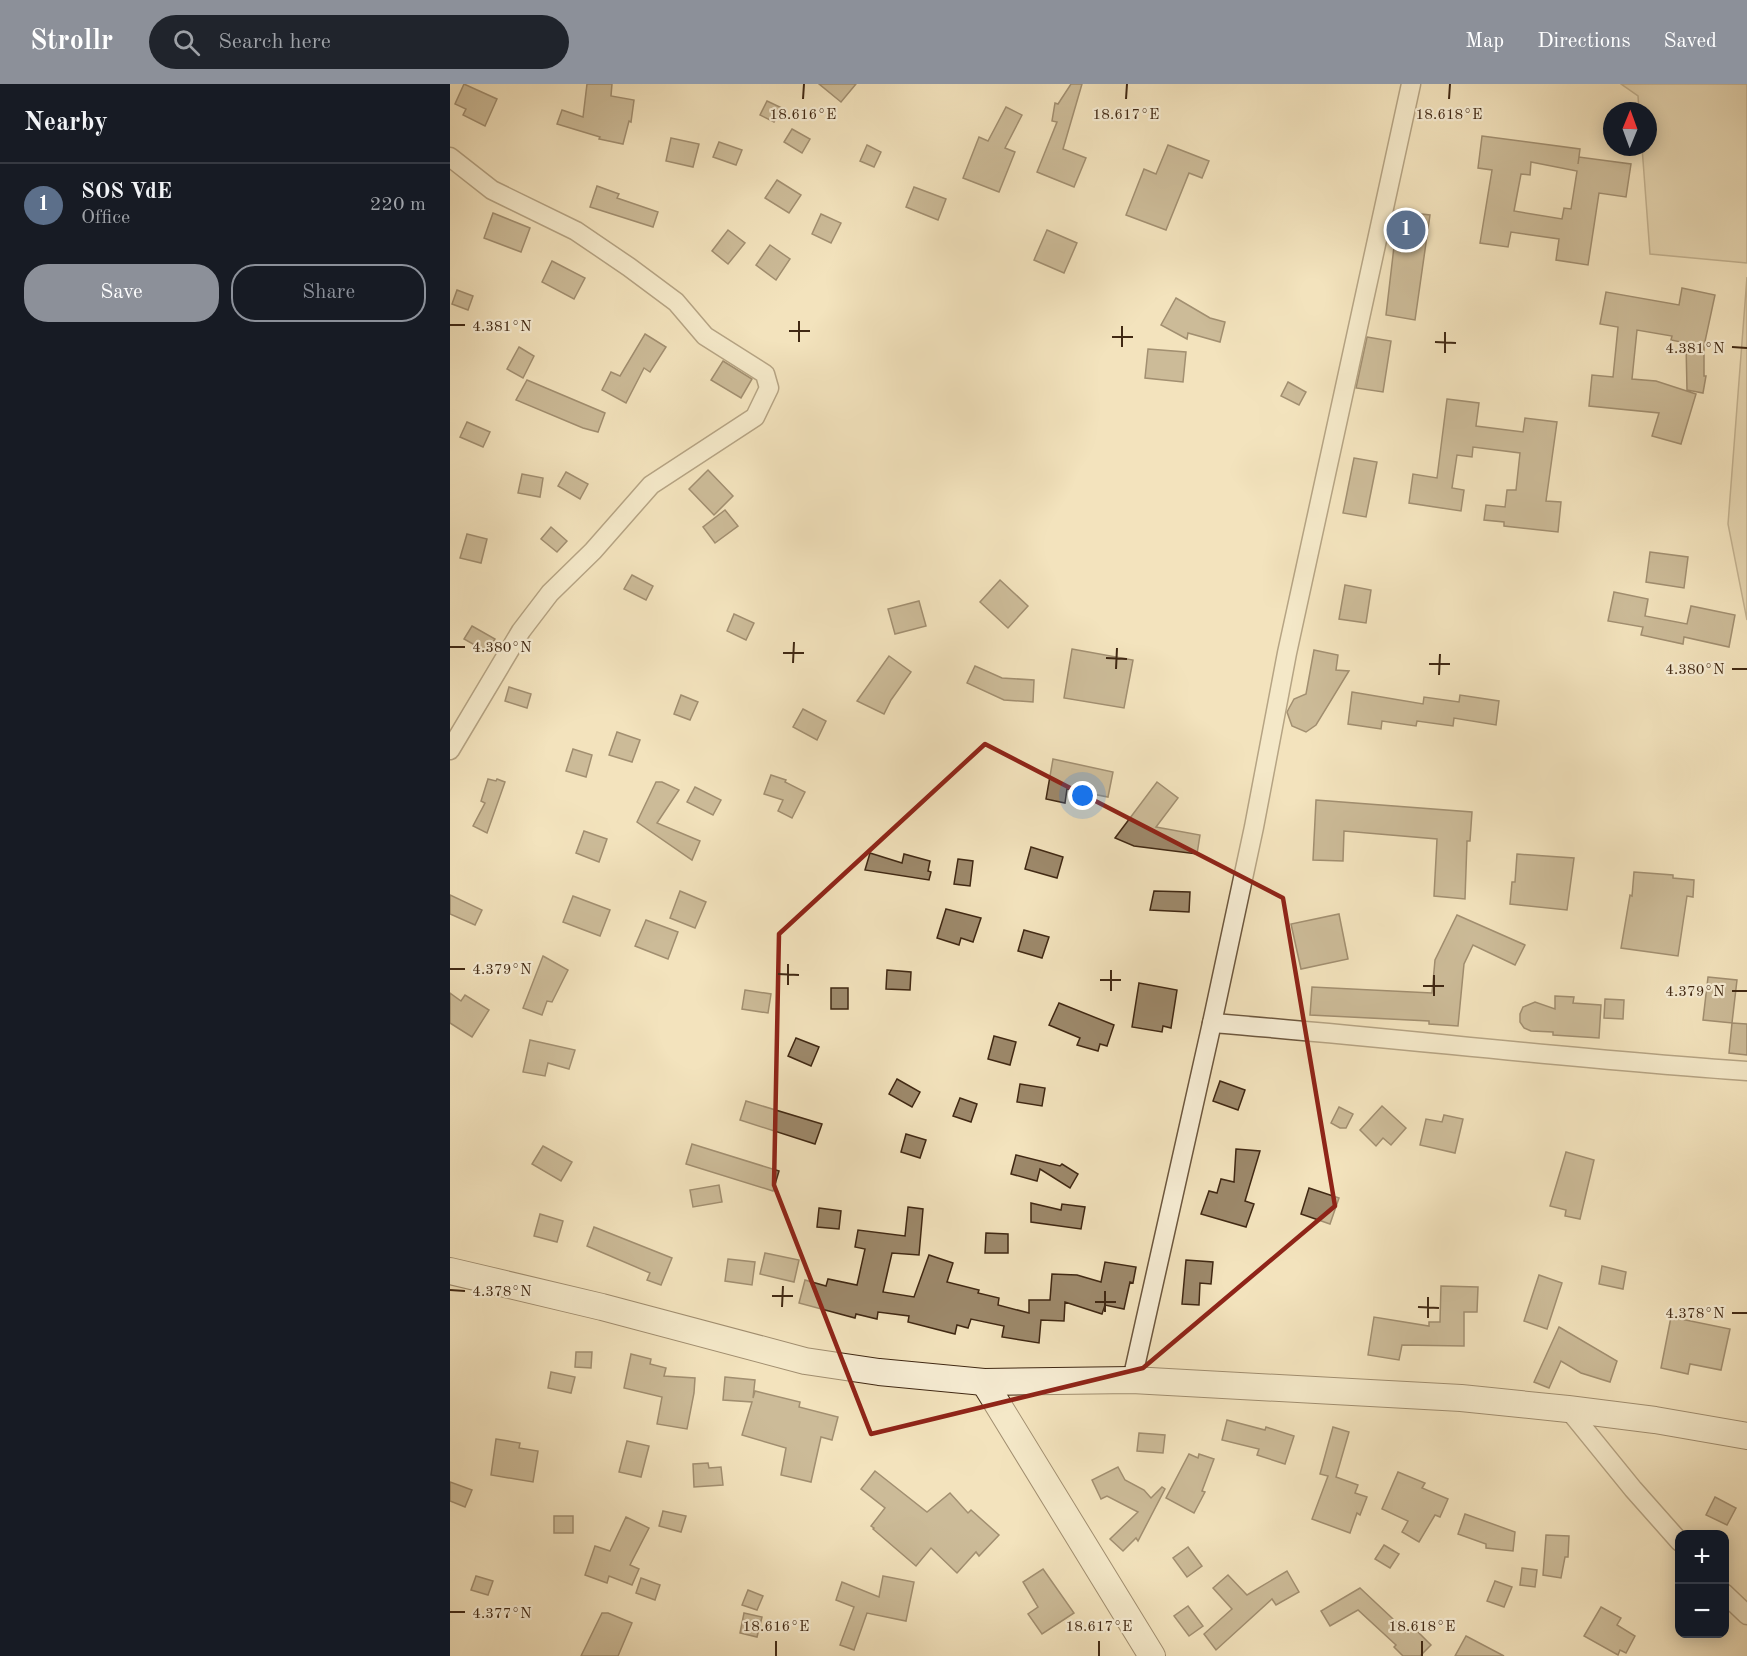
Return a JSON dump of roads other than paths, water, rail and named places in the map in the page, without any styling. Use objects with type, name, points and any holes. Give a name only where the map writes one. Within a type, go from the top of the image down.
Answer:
[{"type":"main road","points":[[450,1271],[602,1307],[805,1361],[879,1372],[984,1382],[1132,1380],[1461,1398],[1655,1420],[1747,1436]]},
{"type":"main road","points":[[984,1382],[1152,1656]]},
{"type":"street","points":[[1132,1380],[1212,1023],[1254,827],[1294,619],[1411,84]]},
{"type":"street","points":[[450,158],[492,190],[576,231],[629,267],[676,302],[705,336],[765,374],[769,388],[755,417],[651,485],[593,551],[550,593],[521,631],[450,750]]},
{"type":"street","points":[[1212,1023],[1648,1064],[1747,1071]]},
{"type":"street","points":[[1568,1409],[1675,1536]]},
{"type":"street","points":[[1729,1597],[1747,1615]]},
{"type":"place","name":"SOS VdE","points":[[1406,230]]}]
